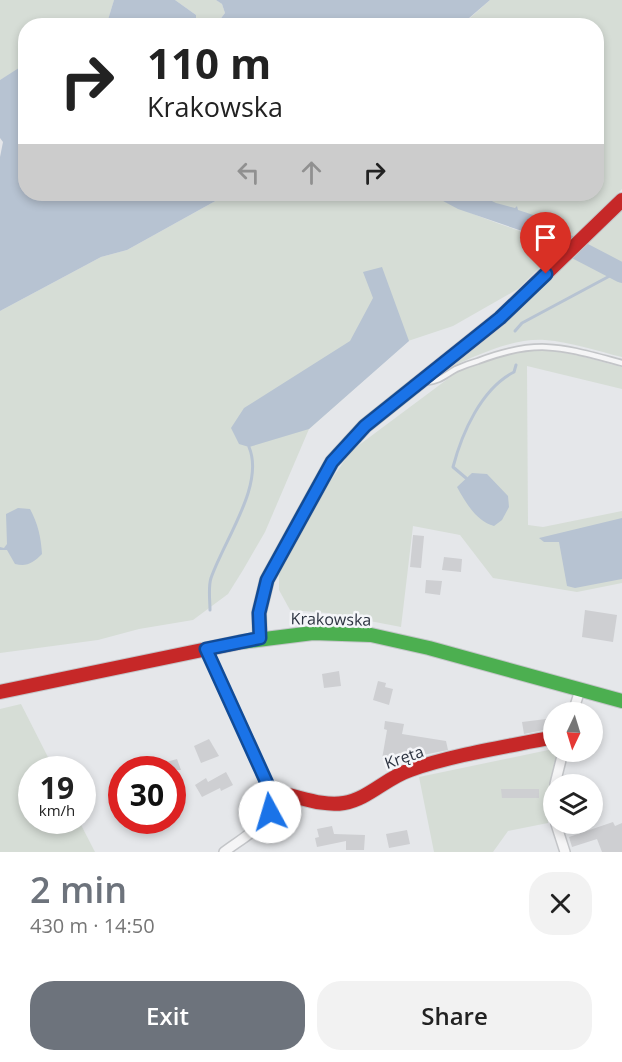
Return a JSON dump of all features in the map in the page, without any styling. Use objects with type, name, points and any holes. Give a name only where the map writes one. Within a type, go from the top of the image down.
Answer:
[{"type":"street","points":[[260,638],[259,613],[267,580],[319,481],[332,462],[365,426],[500,318],[622,200]]},
{"type":"street","name":"Krakowska","points":[[0,692],[260,638],[313,633],[371,635],[429,648],[622,701]]},
{"type":"street","points":[[206,649],[271,792],[272,804],[265,819],[224,852]]},
{"type":"street","points":[[576,702],[580,690]]},
{"type":"street","name":"Kręta","points":[[271,792],[280,792],[317,802],[344,802],[358,799],[379,784],[407,771],[543,740]]},
{"type":"street","points":[[559,834],[565,852]]},
{"type":"lane","points":[[419,382],[438,381],[456,369],[504,351],[526,346],[543,345],[622,363]]},
{"type":"shaded area","points":[[0,0],[114,0],[109,18],[18,18],[18,70],[0,80]]},
{"type":"shaded area","points":[[175,0],[216,0],[222,4],[225,13],[221,18],[196,18],[196,15]]},
{"type":"shaded area","points":[[490,0],[622,0],[622,189],[572,239],[562,230],[489,201],[604,201],[604,18],[470,18]]},
{"type":"shaded area","points":[[215,201],[445,201],[560,247],[518,289],[453,326],[408,341],[309,429],[265,532],[243,570],[228,594],[193,620],[139,629],[98,640],[0,653],[0,311],[101,257],[127,250]]},
{"type":"shaded area","points":[[622,208],[622,357],[564,343],[531,340],[490,350],[439,372]]},
{"type":"shaded area","points":[[529,350],[565,353],[622,367],[622,389],[527,366],[528,525],[543,527],[622,511],[622,583],[577,592],[493,578],[460,535],[413,526],[401,627],[328,613],[290,610],[279,590],[279,569],[325,489],[351,451],[457,372],[499,357]]},
{"type":"shaded area","points":[[21,704],[47,756],[18,756],[18,834],[86,834],[95,852],[0,852],[0,709]]},
{"type":"shaded area","points":[[543,751],[543,762],[555,762],[552,774],[543,774],[543,824],[508,831],[493,852],[434,852],[419,777]]},
{"type":"water","points":[[114,0],[175,0],[196,15],[196,18],[109,18]]},
{"type":"water","points":[[216,0],[490,0],[469,18],[221,18],[225,13],[222,4]]},
{"type":"water","points":[[18,69],[18,201],[215,201],[127,250],[101,257],[0,311],[0,157],[3,142],[0,138],[0,80]]},
{"type":"water","points":[[443,201],[492,201],[515,208],[517,206],[518,210],[546,222],[572,239],[562,249],[525,232],[458,209]]},
{"type":"water","points":[[382,267],[409,341],[309,429],[249,447],[239,444],[231,428],[244,408],[350,341],[373,298],[363,272]]},
{"type":"water","points":[[472,473],[487,474],[508,496],[509,507],[502,520],[494,526],[477,516],[457,487]]},
{"type":"water","points":[[18,508],[30,509],[40,536],[42,554],[30,564],[15,564],[7,550],[0,550],[0,547],[4,548],[7,544],[6,514]]},
{"type":"water","points":[[622,518],[622,579],[575,588],[567,586],[559,542],[544,542],[539,538]]},
{"type":"building","points":[[413,535],[424,536],[421,568],[410,567]]},
{"type":"building","points":[[444,557],[462,559],[461,572],[442,570]]},
{"type":"building","points":[[426,580],[442,581],[440,595],[425,593]]},
{"type":"building","points":[[585,610],[617,615],[613,642],[582,637]]},
{"type":"building","points":[[339,671],[341,686],[324,688],[322,674]]},
{"type":"building","points":[[378,681],[386,683],[385,687],[393,689],[389,705],[373,700]]},
{"type":"building","points":[[543,719],[543,730],[524,734],[522,722]]},
{"type":"building","points":[[385,721],[404,724],[402,734],[446,741],[448,750],[413,757],[414,759],[404,762],[382,759],[387,730],[384,729]]},
{"type":"building","points":[[209,739],[219,756],[201,763],[194,746]]},
{"type":"building","points":[[226,772],[233,785],[221,791],[220,788],[202,797],[195,785],[206,778],[208,782]]},
{"type":"building","points":[[501,789],[539,789],[539,798],[502,798]]},
{"type":"building","points":[[613,822],[615,826],[622,823],[622,852],[602,852],[597,839],[572,847],[569,837],[578,834],[603,834],[603,825]]},
{"type":"building","points":[[332,826],[334,834],[365,835],[364,850],[346,850],[346,841],[317,847],[315,838],[319,837],[317,829]]},
{"type":"building","points":[[407,830],[410,844],[389,848],[386,834]]},
{"type":"waterway","points":[[555,238],[622,273]]},
{"type":"waterway","points":[[515,331],[522,323],[619,271]]},
{"type":"waterway","points":[[466,478],[453,467],[468,426],[474,413],[492,389],[514,372],[516,365]]},
{"type":"waterway","points":[[210,610],[211,578],[241,512],[252,478],[249,447]]},
{"type":"traffic: fast","points":[[241,642],[313,633],[371,635],[429,648],[622,701]]},
{"type":"traffic: slow","points":[[260,638],[259,613],[267,580],[332,462],[365,426],[415,386]]},
{"type":"traffic: jam","points":[[415,386],[500,318],[622,200]]},
{"type":"traffic: jam","points":[[0,692],[241,642]]},
{"type":"traffic: jam","points":[[271,792],[316,802],[344,803],[353,801],[401,774],[427,764],[543,739]]},
{"type":"route","points":[[270,812],[271,792],[206,649],[260,638],[259,613],[267,580],[319,481],[346,446],[365,426],[500,318],[546,274]]}]
